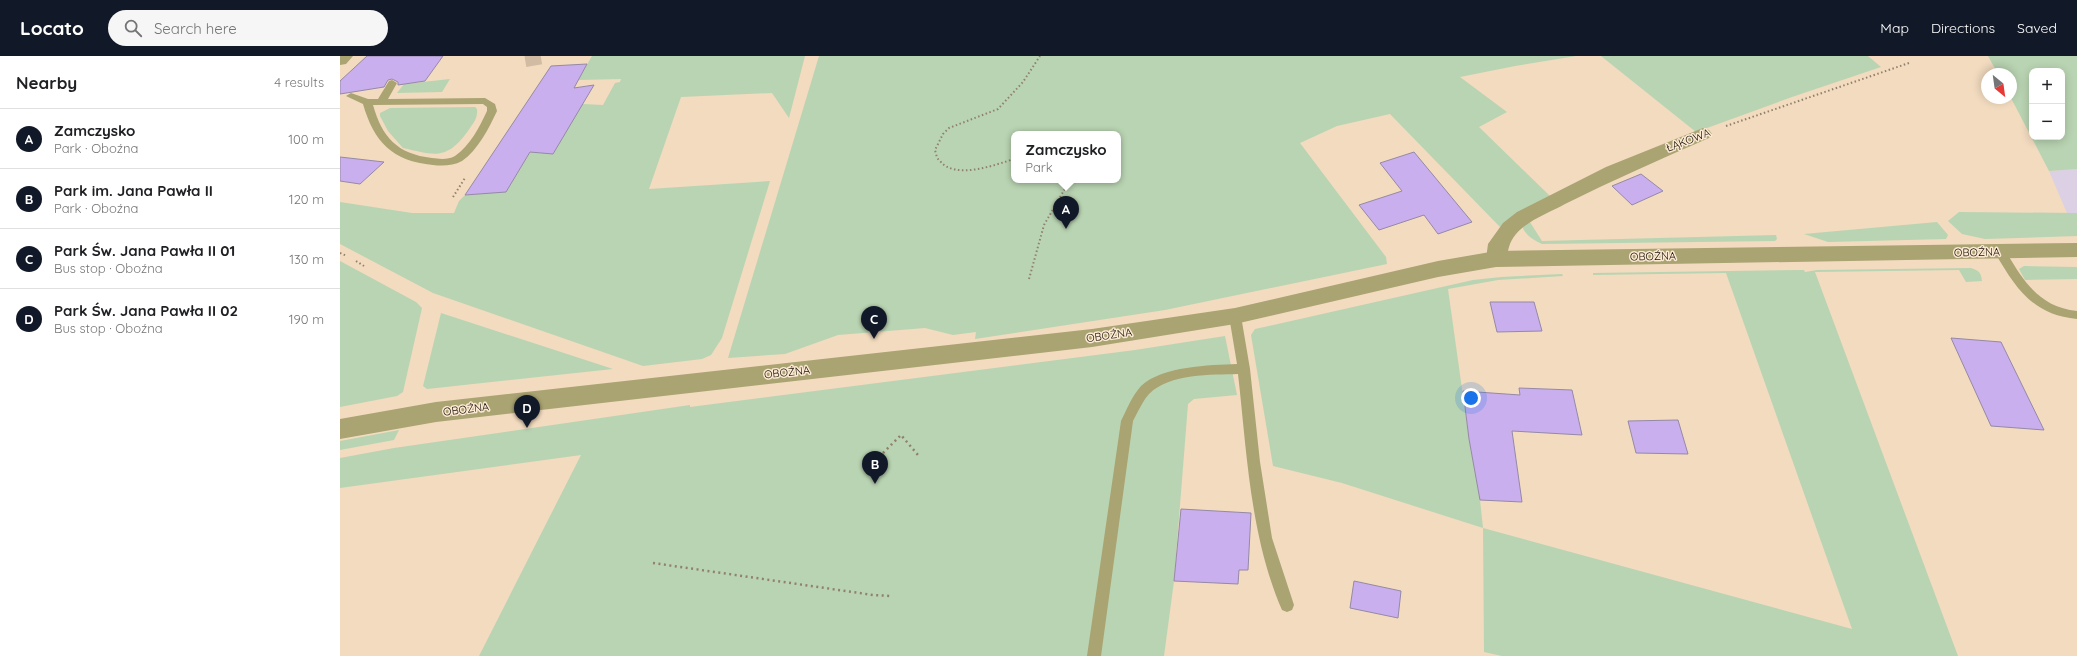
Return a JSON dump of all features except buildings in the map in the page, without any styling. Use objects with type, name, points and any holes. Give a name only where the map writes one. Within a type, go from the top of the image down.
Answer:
[{"type":"street","points":[[340,60],[345,56]]},
{"type":"street","name":"ŁĄKOWA","points":[[1496,259],[1498,244],[1510,228],[1524,217],[1613,172],[1703,134]]},
{"type":"street","name":"OBOŹNA","points":[[340,429],[377,421],[436,412],[1092,338],[1235,316],[1424,272],[1496,259],[2077,250]]},
{"type":"lane","points":[[382,102],[392,83]]},
{"type":"lane","points":[[351,96],[367,102],[485,101],[492,106],[492,111],[464,154],[450,161],[441,162],[422,160],[396,152],[381,137],[372,122],[367,102]]},
{"type":"lane","points":[[2000,251],[2026,293],[2034,300],[2060,312],[2077,315]]},
{"type":"lane","points":[[1235,316],[1244,369],[1254,462],[1265,538],[1287,605]]},
{"type":"lane","points":[[1094,656],[1127,421],[1134,405],[1150,387],[1166,380],[1196,372],[1244,369]]},
{"type":"path","points":[[1011,161],[980,169],[960,170],[944,166],[938,161],[935,150],[942,134],[949,128],[998,109],[1024,82],[1040,56]]},
{"type":"path","name":"ŁĄKOWA","points":[[1703,134],[1811,95],[1909,64]]},
{"type":"path","points":[[453,196],[466,176]]},
{"type":"path","points":[[1029,279],[1044,225],[1068,183]]},
{"type":"path","points":[[340,253],[347,256]]},
{"type":"path","points":[[356,261],[364,266]]},
{"type":"path","points":[[883,453],[901,435],[918,455]]},
{"type":"path","points":[[653,563],[873,595],[891,596]]},
{"type":"shaded area","points":[[2077,169],[2077,213],[2067,213],[2049,171]]},
{"type":"green space","points":[[592,56],[805,56],[789,118],[772,93],[681,97],[649,189],[770,181],[722,338],[711,355],[702,359],[643,366],[433,293],[340,244],[340,202],[412,213],[454,213],[459,201],[465,195],[471,195],[475,188],[506,192],[531,151],[553,154],[560,137],[563,137],[565,133],[563,103],[603,105],[615,83],[620,82],[621,79],[578,80]]},
{"type":"green space","points":[[819,56],[1576,56],[1460,77],[1507,112],[1479,127],[1551,197],[1500,227],[1390,114],[1337,126],[1300,143],[1386,257],[1387,264],[1165,310],[975,339],[976,332],[953,335],[925,328],[838,335],[785,354],[728,358]]},
{"type":"green space","points":[[1601,56],[1868,56],[1881,67],[1696,132]]},
{"type":"green space","points":[[1988,56],[2077,56],[2077,169],[2049,171],[2033,140],[2065,140],[2065,68],[2029,68],[2029,133],[2014,104],[2017,104],[2017,68],[1995,68]]},
{"type":"green space","points":[[450,79],[442,92],[397,93],[404,84]]},
{"type":"green space","points":[[475,107],[477,109],[477,116],[475,121],[460,141],[446,151],[432,154],[403,148],[388,131],[380,116],[380,113],[390,108]]},
{"type":"green space","points":[[1959,212],[2077,213],[2077,236],[1985,239],[1962,234],[1948,221]]},
{"type":"green space","points":[[1528,219],[1542,241],[1776,235],[1777,239],[1775,241],[1542,244],[1530,237],[1523,229],[1522,225]]},
{"type":"green space","points":[[1937,222],[1948,235],[1946,239],[1828,242],[1804,234]]},
{"type":"green space","points":[[340,261],[416,302],[422,308],[403,392],[397,396],[340,407]]},
{"type":"green space","points":[[2024,266],[2077,267],[2077,279],[2025,280],[2019,269]]},
{"type":"green space","points":[[1971,268],[1978,271],[1980,274],[1982,281],[1966,282],[1959,270],[1815,272],[1958,656],[1502,656],[1484,652],[1483,528],[1852,629],[1726,273],[1593,275],[1593,273],[1804,270],[1805,272],[1817,270]]},
{"type":"green space","points":[[1562,274],[1563,276],[1498,280],[1448,289],[1483,528],[1342,483],[1273,466],[1251,335],[1255,329],[1473,280]]},
{"type":"green space","points":[[441,313],[613,369],[427,389],[423,386]]},
{"type":"green space","points":[[1225,336],[1237,395],[1194,399],[1188,404],[1174,581],[1164,656],[479,656],[581,455],[340,488],[340,458],[394,448],[690,405],[690,407],[1135,350]]},
{"type":"green space","points":[[399,430],[394,440],[340,450],[340,441]]},
{"type":"tunnel","points":[[525,59],[543,56]]},
{"type":"place","name":"Zamczysko","points":[[1066,229]]},
{"type":"place","name":"Park Św. Jana Pawła II 01","points":[[874,339]]},
{"type":"place","name":"Park Św. Jana Pawła II 02","points":[[527,428]]},
{"type":"place","name":"Park im. Jana Pawła II","points":[[875,484]]}]
